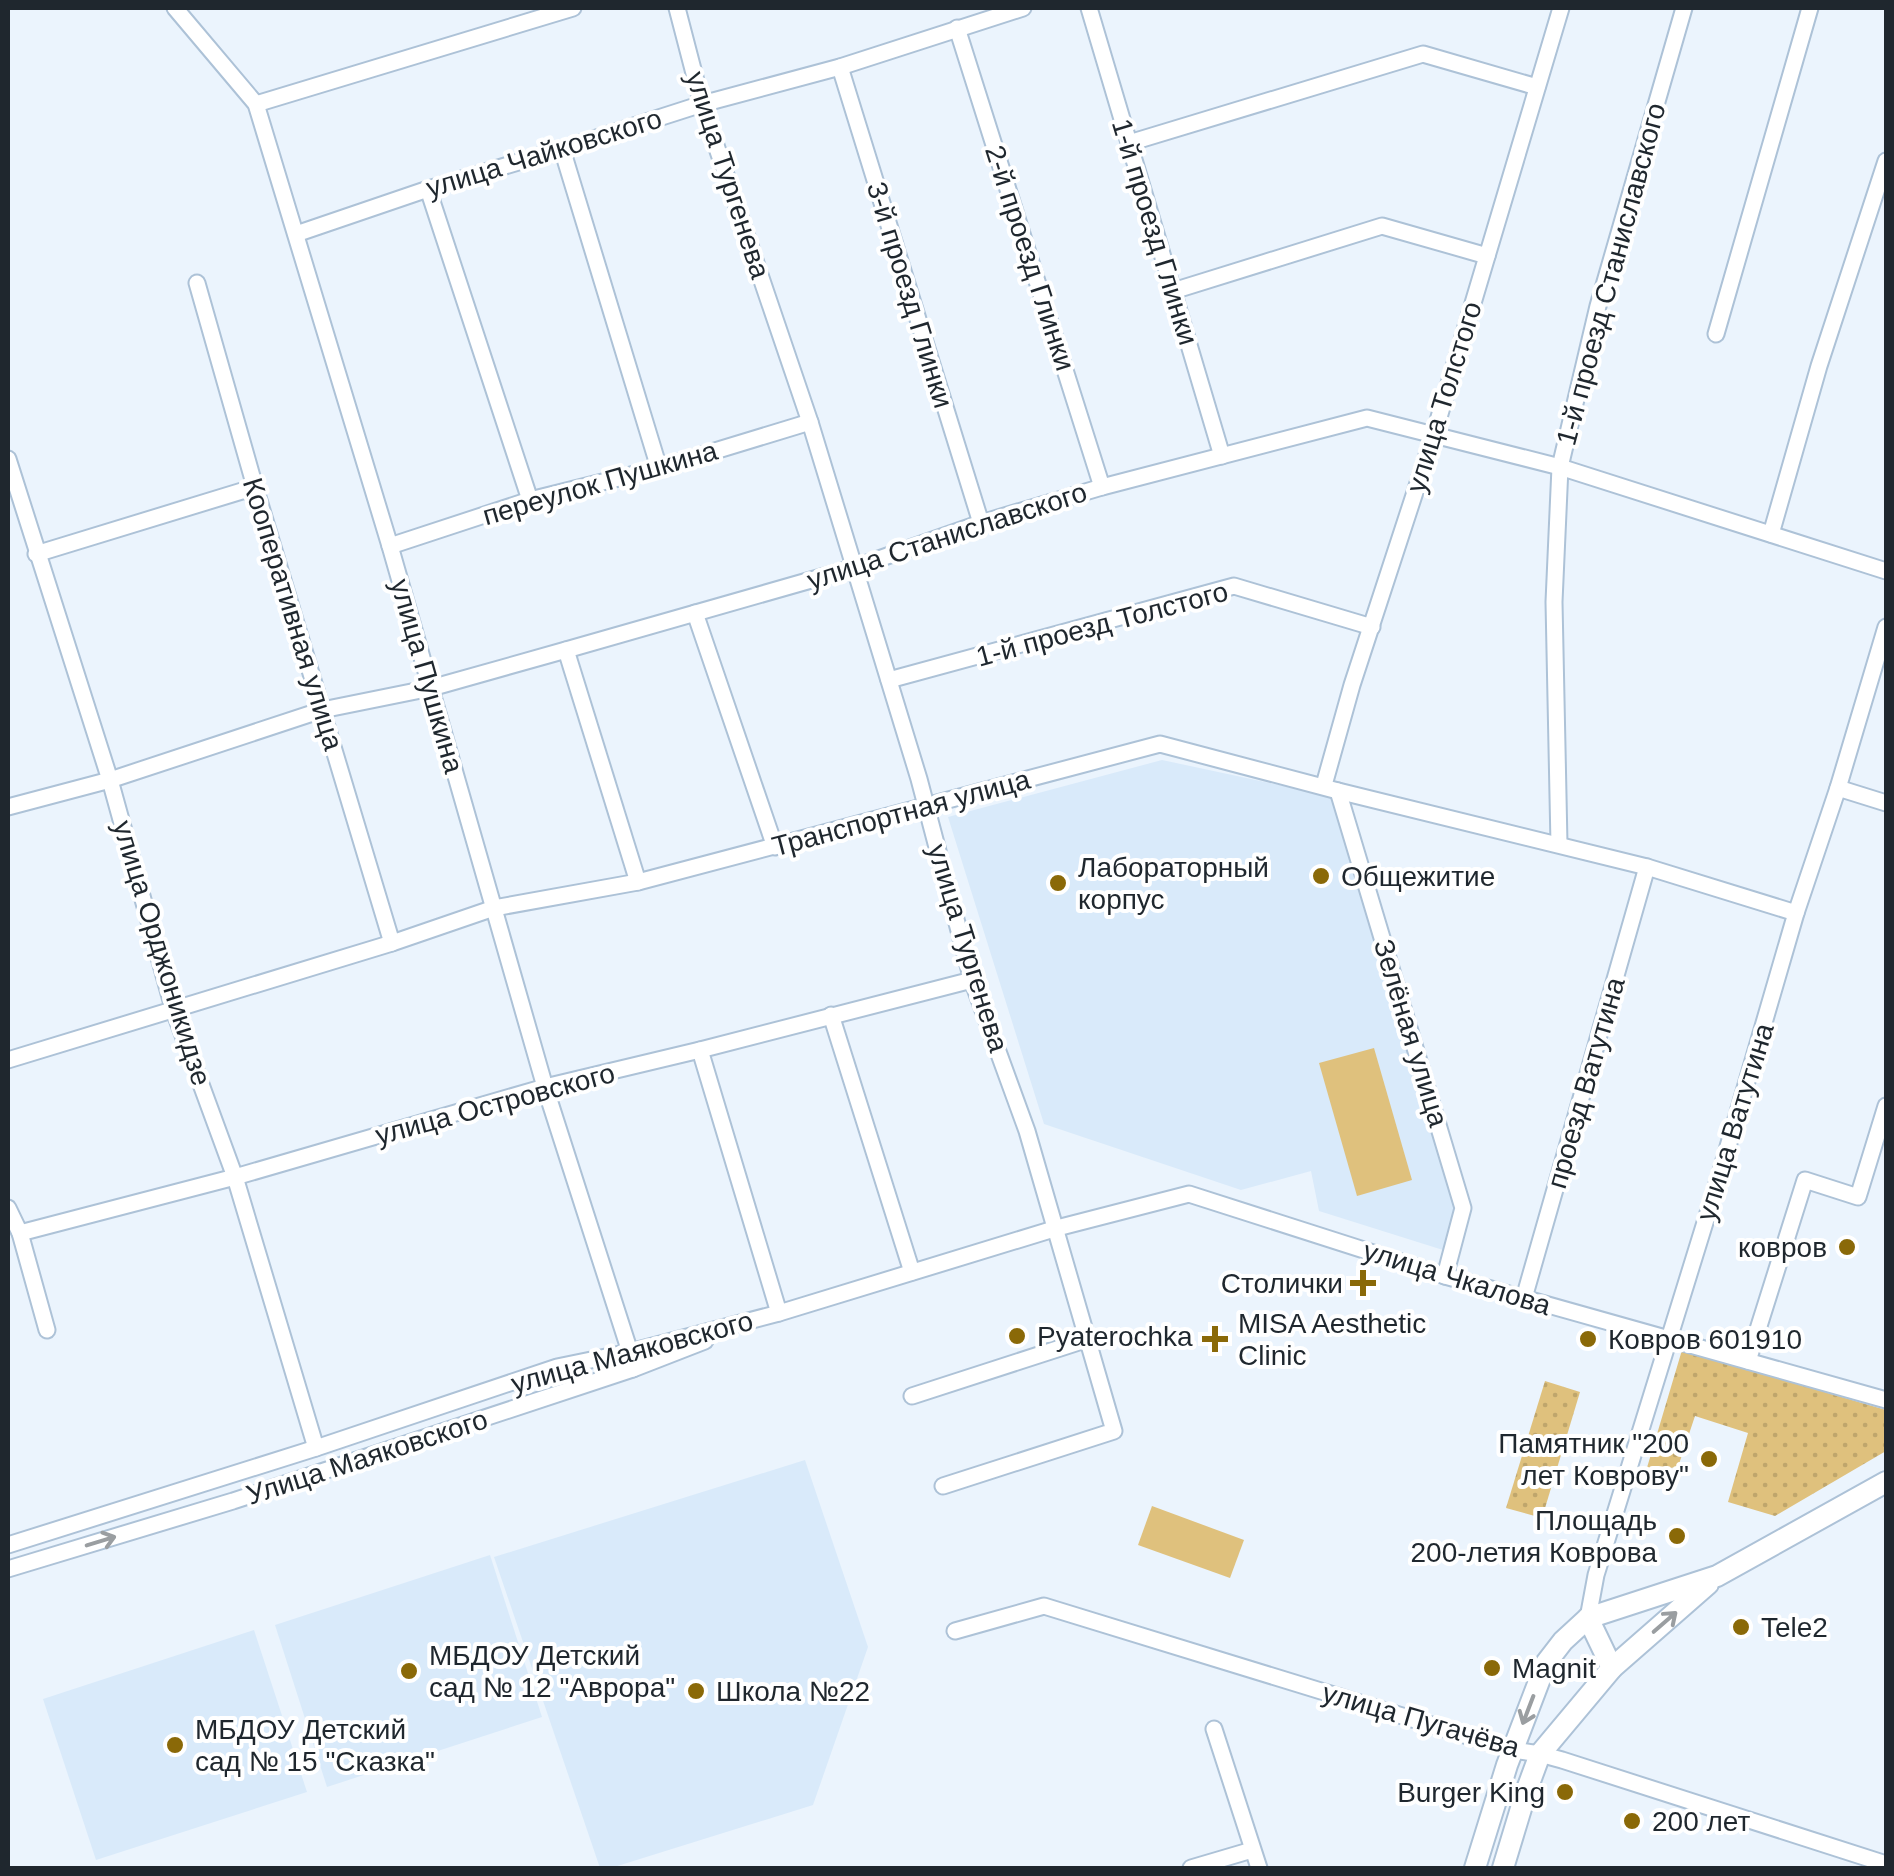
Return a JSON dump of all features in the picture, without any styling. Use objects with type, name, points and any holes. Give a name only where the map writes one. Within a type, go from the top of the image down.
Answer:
[{"type":"main road","points":[[1475,1868],[1546,1663],[1562,1640],[1588,1618],[1717,1576],[1886,1482]]},
{"type":"main road","points":[[1504,1868],[1540,1754],[1612,1668],[1717,1576]]},
{"type":"main road","points":[[1588,1618],[1612,1668]]},
{"type":"street","name":"улица Пушкина","points":[[175,8],[256,104],[390,546],[545,1087],[632,1360]]},
{"type":"street","points":[[256,104],[573,8]]},
{"type":"street","name":"улица Тургенева","points":[[677,8],[702,104],[810,422],[926,807],[972,980],[1028,1130],[1114,1431],[943,1486]]},
{"type":"street","name":"улица Чайковского","points":[[296,234],[428,189],[702,104],[840,67],[1023,8]]},
{"type":"street","name":"1-й проезд Глинки","points":[[1089,8],[1222,456]]},
{"type":"street","name":"улица Толстого","points":[[1331,788],[1352,685],[1434,434],[1561,8]]},
{"type":"street","name":"1-й проезд Станиславского","points":[[1559,844],[1554,602],[1560,467],[1598,306],[1684,8]]},
{"type":"street","points":[[1716,334],[1810,8]]},
{"type":"street","name":"2-й проезд Глинки","points":[[957,28],[1102,487]]},
{"type":"street","points":[[1129,143],[1423,54],[1537,87]]},
{"type":"street","name":"3-й проезд Глинки","points":[[840,67],[981,523]]},
{"type":"street","points":[[562,150],[659,468]]},
{"type":"street","points":[[1771,534],[1819,366],[1886,161]]},
{"type":"street","points":[[428,189],[530,500]]},
{"type":"street","points":[[1173,291],[1382,226],[1487,256]]},
{"type":"street","name":"Кооперативная улица","points":[[197,283],[254,488],[392,943]]},
{"type":"street","name":"улица Станиславского","points":[[8,807],[110,780],[322,710],[430,688],[566,650],[853,568],[981,523],[1102,487],[1367,418],[1560,467],[1886,571]]},
{"type":"street","name":"переулок Пушкина","points":[[390,546],[530,500],[659,468],[810,422]]},
{"type":"street","name":"улица Орджоникидзе","points":[[8,459],[110,780],[173,1008],[235,1177],[316,1448]]},
{"type":"street","points":[[36,554],[254,488]]},
{"type":"street","name":"1-й проезд Толстого","points":[[888,680],[1234,586],[1372,627]]},
{"type":"street","points":[[695,613],[775,847]]},
{"type":"street","name":"улица Ватутина","points":[[1588,1618],[1596,1575],[1886,628]]},
{"type":"street","points":[[566,650],[638,882]]},
{"type":"street","name":"Транспортная улица","points":[[8,1060],[494,908],[638,882],[1160,744],[1647,867],[1796,913]]},
{"type":"street","name":"Зелёная улица","points":[[1331,788],[1463,1208],[1444,1276]]},
{"type":"street","points":[[1838,788],[1886,803]]},
{"type":"street","name":"проезд Ватутина","points":[[1524,1298],[1647,867]]},
{"type":"street","name":"улица Островского","points":[[20,1233],[235,1177],[545,1087],[972,980]]},
{"type":"street","points":[[831,1015],[912,1272]]},
{"type":"street","points":[[700,1050],[779,1314]]},
{"type":"street","points":[[1748,1361],[1804,1180],[1858,1197],[1886,1106]]},
{"type":"street","name":"улица Маяковского","points":[[779,1314],[1057,1228],[1189,1194],[1260,1218]]},
{"type":"street","points":[[8,1208],[20,1233],[47,1330]]},
{"type":"street","name":"улица Чкалова","points":[[1260,1218],[1444,1276],[1886,1400]]},
{"type":"street","name":"Улица Маяковского","points":[[8,1569],[233,1501],[632,1360],[779,1314]]},
{"type":"street","points":[[912,1396],[1088,1338]]},
{"type":"street","name":"улица Маяковского","points":[[8,1546],[557,1367],[632,1360]]},
{"type":"street","name":"улица Пугачёва","points":[[955,1631],[1044,1606],[1513,1750],[1540,1754],[1886,1864]]},
{"type":"street","points":[[1214,1728],[1259,1868]]},
{"type":"street","points":[[1191,1868],[1252,1850]]},
{"type":"shaded area","points":[[1162,760],[1331,796],[1456,1208],[1443,1250],[1319,1211],[1311,1171],[1241,1190],[1044,1124],[948,817]]},
{"type":"shaded area","points":[[1374,1048],[1412,1180],[1357,1196],[1319,1063]]},
{"type":"shaded area","points":[[1682,1350],[1886,1410],[1886,1451],[1775,1516],[1728,1502],[1748,1433],[1695,1416],[1678,1467],[1646,1471]]},
{"type":"shaded area","points":[[1545,1381],[1580,1392],[1542,1518],[1506,1508]]},
{"type":"shaded area","name":"Школа №22","points":[[805,1460],[868,1647],[813,1805],[611,1868],[600,1868],[494,1557]]},
{"type":"shaded area","points":[[1152,1506],[1244,1540],[1230,1578],[1138,1545]]},
{"type":"shaded area","name":"МБДОУ Детский сад № 12 \"Аврора\"","points":[[490,1555],[542,1717],[327,1787],[275,1625]]},
{"type":"shaded area","name":"МБДОУ Детский сад № 15 \"Сказка\"","points":[[254,1630],[307,1792],[96,1860],[43,1699]]},
{"type":"place","name":"Общежитие","points":[[1321,876]]},
{"type":"place","name":"Лабораторный корпус","points":[[1058,883]]},
{"type":"place","name":"ковров","points":[[1847,1247]]},
{"type":"place","name":"Столички","points":[[1363,1283]]},
{"type":"place","name":"Pyaterochka","points":[[1017,1336]]},
{"type":"place","name":"MISA Aesthetic Clinic","points":[[1215,1339]]},
{"type":"place","name":"Ковров 601910","points":[[1588,1339]]},
{"type":"place","name":"Памятник \"200 лет Коврову\"","points":[[1709,1459]]},
{"type":"place","name":"Площадь 200-летия Коврова","points":[[1677,1536]]},
{"type":"place","name":"Tele2","points":[[1741,1627]]},
{"type":"place","name":"Magnit","points":[[1492,1668]]},
{"type":"place","name":"МБДОУ Детский сад № 12 \"Аврора\"","points":[[409,1671]]},
{"type":"place","name":"Школа №22","points":[[696,1691]]},
{"type":"place","name":"МБДОУ Детский сад № 15 \"Сказка\"","points":[[175,1745]]},
{"type":"place","name":"Burger King","points":[[1565,1792]]},
{"type":"place","name":"200 лет","points":[[1632,1821]]}]
